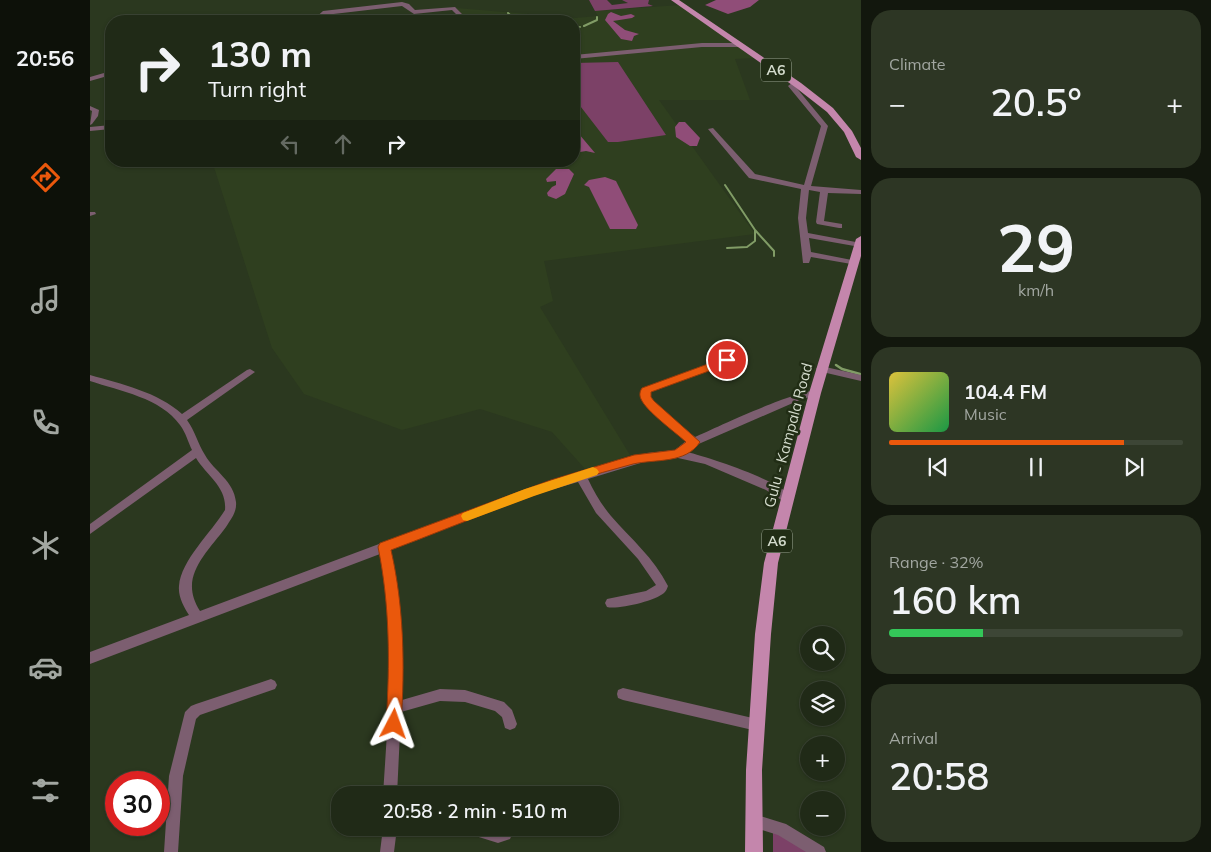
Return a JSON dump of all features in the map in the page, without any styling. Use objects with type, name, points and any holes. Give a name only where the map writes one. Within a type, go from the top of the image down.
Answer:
[{"type":"main road","name":"A6","points":[[674,0],[795,83],[830,110],[848,131],[861,157]]},
{"type":"main road","name":"Gulu - Kampala Road","points":[[754,852],[754,770],[763,634],[771,563],[821,369],[860,242]]},
{"type":"street","points":[[321,15],[323,13],[407,4],[414,12],[453,8],[460,15]]},
{"type":"street","points":[[580,56],[702,45],[739,45]]},
{"type":"street","points":[[90,79],[105,75]]},
{"type":"street","points":[[795,83],[791,86],[825,126],[806,188],[802,218],[806,257],[854,263]]},
{"type":"street","points":[[90,108],[96,110],[90,123]]},
{"type":"street","points":[[90,129],[105,128]]},
{"type":"street","points":[[711,129],[752,176],[806,188],[861,192]]},
{"type":"street","points":[[824,190],[820,222],[839,226]]},
{"type":"street","points":[[805,235],[860,242]]},
{"type":"street","points":[[694,442],[650,404],[646,397],[646,390],[727,360]]},
{"type":"street","points":[[821,369],[861,378]]},
{"type":"street","points":[[182,419],[250,372]]},
{"type":"street","points":[[90,378],[123,388],[163,405],[182,419],[202,460],[228,490],[232,502],[230,511],[192,566],[186,583],[185,596],[197,618]]},
{"type":"street","points":[[678,454],[694,442],[787,401],[815,392]]},
{"type":"street","points":[[90,530],[198,451]]},
{"type":"street","points":[[90,658],[530,492],[647,457],[678,454],[722,466],[770,487],[787,498]]},
{"type":"street","points":[[581,476],[601,511],[656,575],[662,586],[659,591],[638,598],[610,603]]},
{"type":"street","points":[[384,547],[390,575],[397,671],[391,786]]},
{"type":"street","points":[[171,852],[176,776],[190,716],[196,710],[271,685]]},
{"type":"street","points":[[623,694],[757,725]]},
{"type":"street","points":[[394,708],[440,695],[466,696],[499,706],[507,714],[510,724]]},
{"type":"street","points":[[754,821],[781,829],[819,852]]},
{"type":"street","points":[[387,852],[389,836]]},
{"type":"shaded area","points":[[589,0],[607,0],[612,5],[628,3],[622,0],[649,0],[648,4],[653,6],[595,11]]},
{"type":"shaded area","points":[[716,0],[759,0],[750,7],[728,14],[705,5]]},
{"type":"shaded area","points":[[680,5],[733,42],[733,44],[580,56],[580,18],[598,16],[595,11]]},
{"type":"shaded area","points":[[456,8],[539,15],[462,15]]},
{"type":"shaded area","points":[[611,12],[621,16],[631,14],[635,16],[613,21],[625,30],[639,34],[634,36],[632,41],[621,39],[605,20]]},
{"type":"shaded area","points":[[738,46],[757,58],[735,59],[750,100],[659,100],[755,234],[544,261],[553,301],[540,307],[630,455],[586,470],[552,432],[480,409],[402,430],[304,394],[272,348],[214,167],[580,167],[580,57],[702,47]]},
{"type":"shaded area","points":[[618,62],[666,135],[608,142],[580,106],[580,63]]},
{"type":"shaded area","points":[[679,122],[685,122],[700,138],[697,146],[690,146],[676,137],[675,127]]},
{"type":"shaded area","points":[[580,135],[595,153],[580,152]]},
{"type":"shaded area","points":[[556,169],[569,169],[574,174],[565,194],[556,199],[548,196],[547,193],[556,185],[556,181],[547,182],[546,179]]},
{"type":"shaded area","points":[[605,177],[616,181],[638,225],[636,229],[610,229],[589,187],[584,185],[589,180]]},
{"type":"shaded area","points":[[773,829],[811,852],[773,852]]},
{"type":"waterway","points":[[584,26],[597,20],[597,17]]},
{"type":"waterway","points":[[725,185],[755,230]]},
{"type":"waterway","points":[[727,248],[747,247],[755,241],[755,230]]},
{"type":"waterway","points":[[755,230],[774,251],[774,256]]},
{"type":"waterway","points":[[836,365],[842,369],[860,374]]},
{"type":"slow traffic","points":[[467,516],[530,492],[593,472]]},
{"type":"route","points":[[394,724],[397,671],[390,575],[384,547],[530,492],[622,462],[667,454],[678,454],[690,443],[694,442],[650,404],[645,394],[646,390],[727,360]]}]
